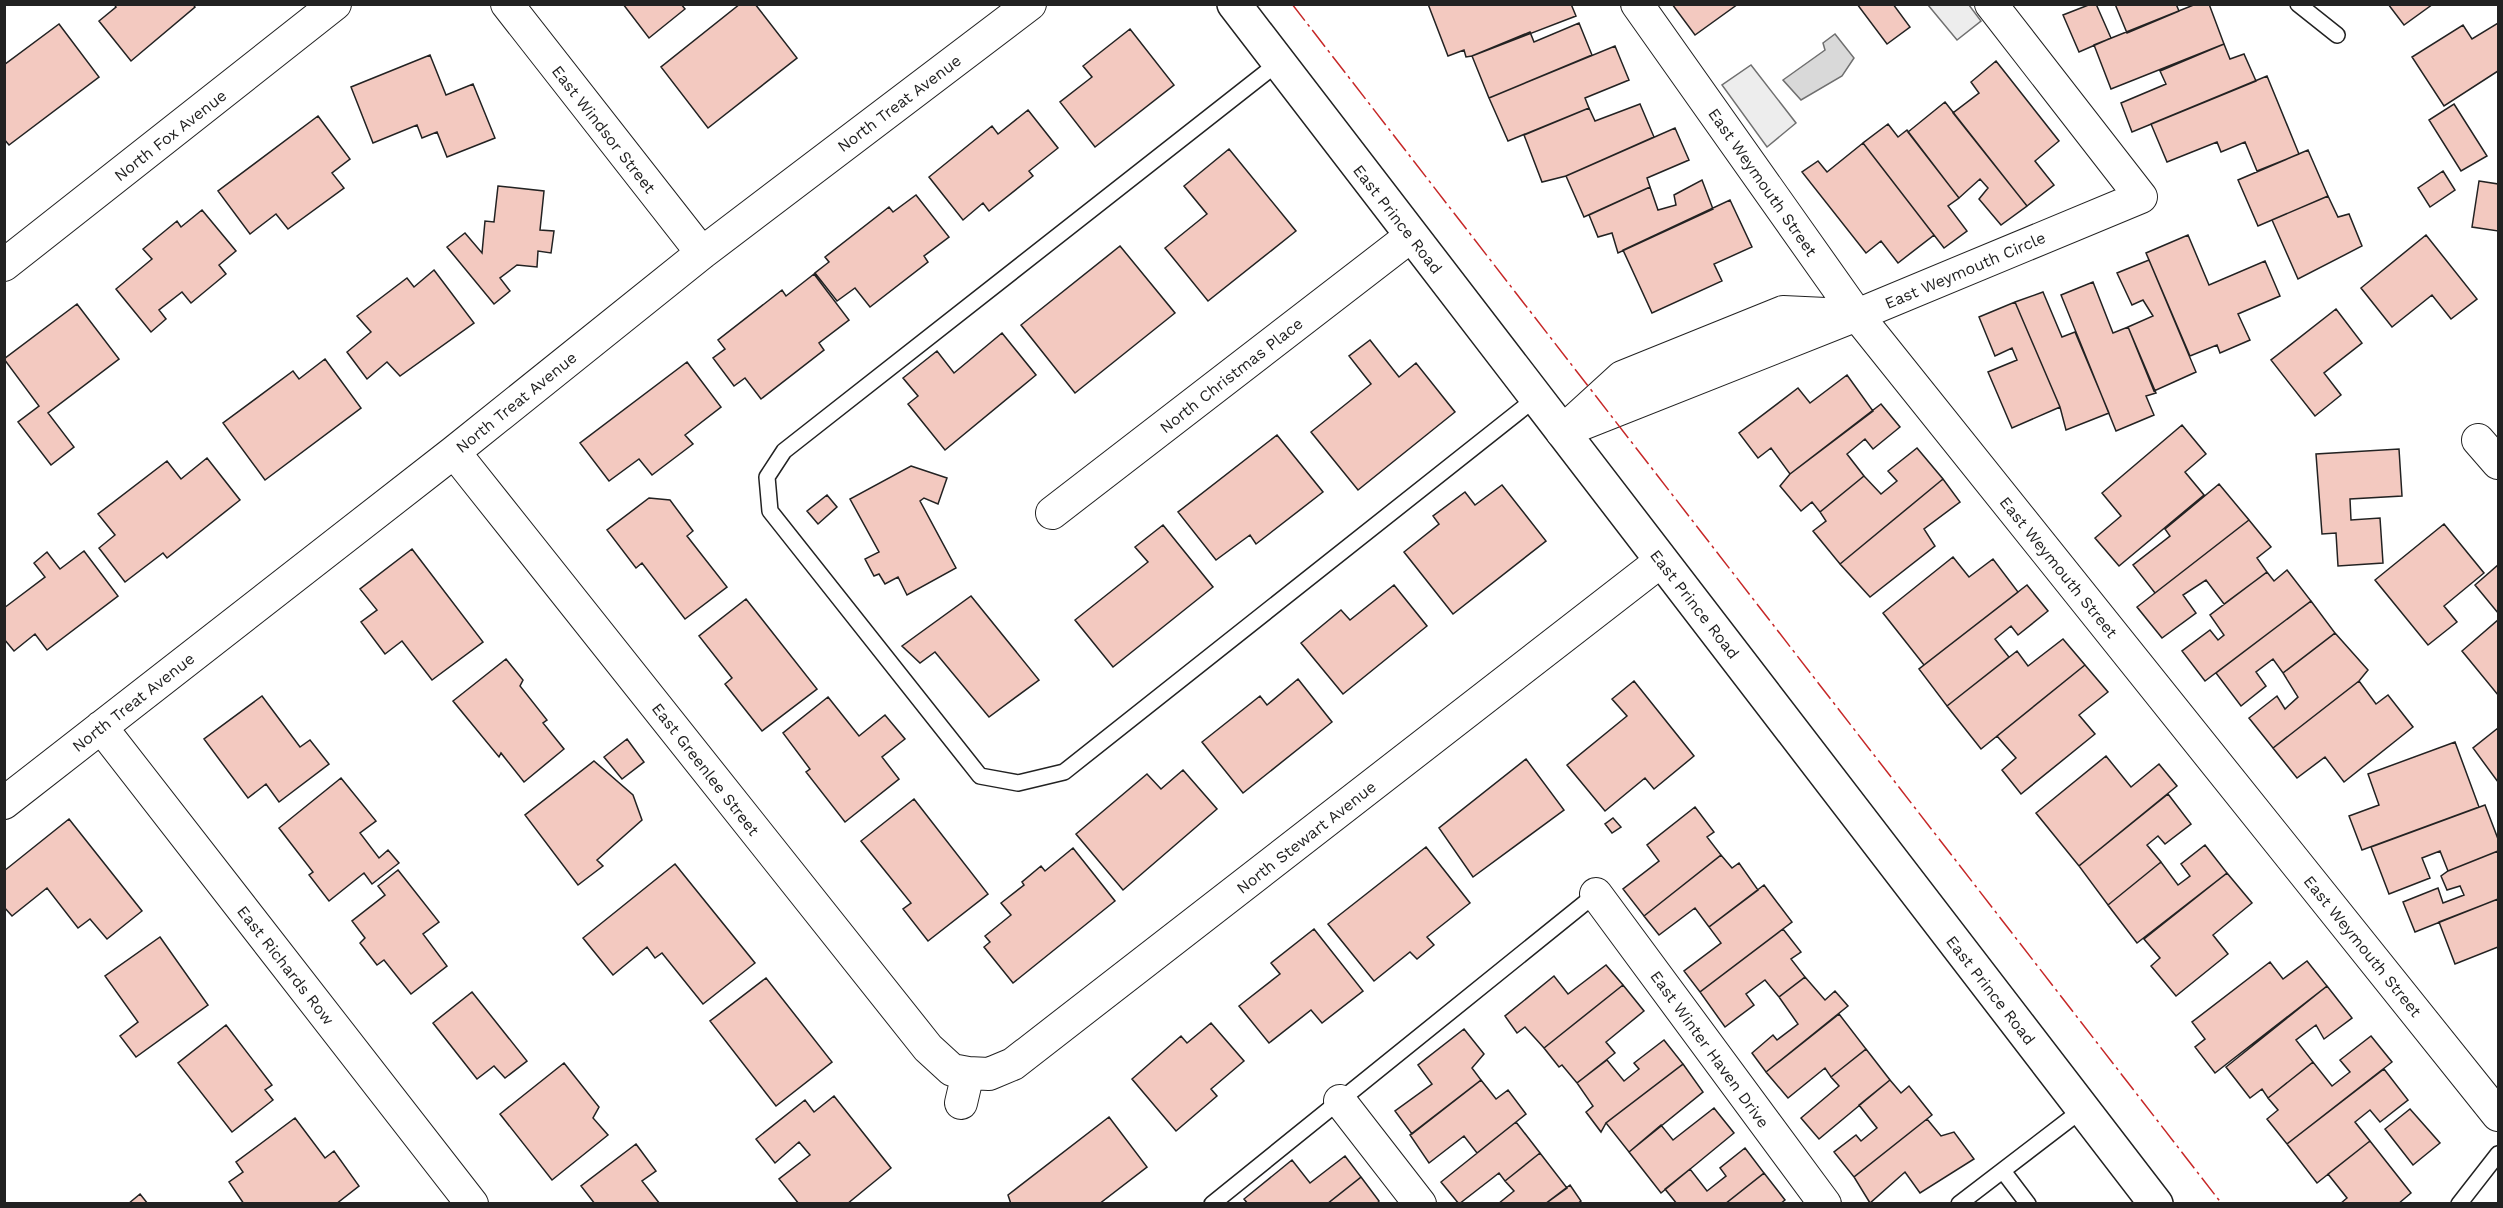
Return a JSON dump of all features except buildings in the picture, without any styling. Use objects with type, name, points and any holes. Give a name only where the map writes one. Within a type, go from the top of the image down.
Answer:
[{"type":"main road","name":"East Prince Road","points":[[1234,4],[2156,1203]]},
{"type":"street","name":"North Fox Avenue","points":[[4,265],[335,4]]},
{"type":"street","name":"East Windsor Street","points":[[507,4],[702,252]]},
{"type":"street","name":"North Treat Avenue","points":[[4,803],[454,452],[702,252],[1030,4]]},
{"type":"street","name":"East Weymouth Street","points":[[1637,4],[1857,315],[2499,1115]]},
{"type":"street","name":"East Weymouth Circle","points":[[1857,315],[2141,197],[1991,4]]},
{"type":"street","name":"North Christmas Place","points":[[1052,513],[1411,236]]},
{"type":"street","points":[[1562,432],[1622,377],[1783,312],[1857,315]]},
{"type":"street","points":[[2478,440],[2499,463]]},
{"type":"street","name":"East Greenlee Street","points":[[454,452],[928,1048],[952,1070],[968,1073]]},
{"type":"street","name":"North Stewart Avenue","points":[[968,1073],[989,1074],[1013,1065],[1661,561]]},
{"type":"street","name":"East Richards Row","points":[[101,727],[472,1203]]},
{"type":"street","name":"East Winter Haven Drive","points":[[1596,894],[1825,1203]]},
{"type":"street","points":[[962,1103],[968,1073]]},
{"type":"street","points":[[1340,1101],[1420,1203]]},
{"type":"lane","points":[[2298,4],[2337,34]]},
{"type":"lane","points":[[1278,63],[783,451],[767,477],[770,511],[980,776],[1018,783],[1064,772],[1536,398]]},
{"type":"lane","points":[[1212,1203],[1596,894]]},
{"type":"lane","points":[[1959,1203],[2083,1109]]},
{"type":"lane","points":[[2459,1203],[2499,1154]]},
{"type":"lane","points":[[2002,1171],[2028,1203]]},
{"type":"shaded area","points":[[1928,5],[1969,5],[1981,21],[1957,40]]},
{"type":"shaded area","points":[[1835,34],[1854,58],[1842,76],[1801,100],[1783,80],[1825,50],[1823,43]]},
{"type":"shaded area","points":[[1751,65],[1796,123],[1767,147],[1722,85]]},
{"type":"power","points":[[1292,4],[2222,1204]]}]
